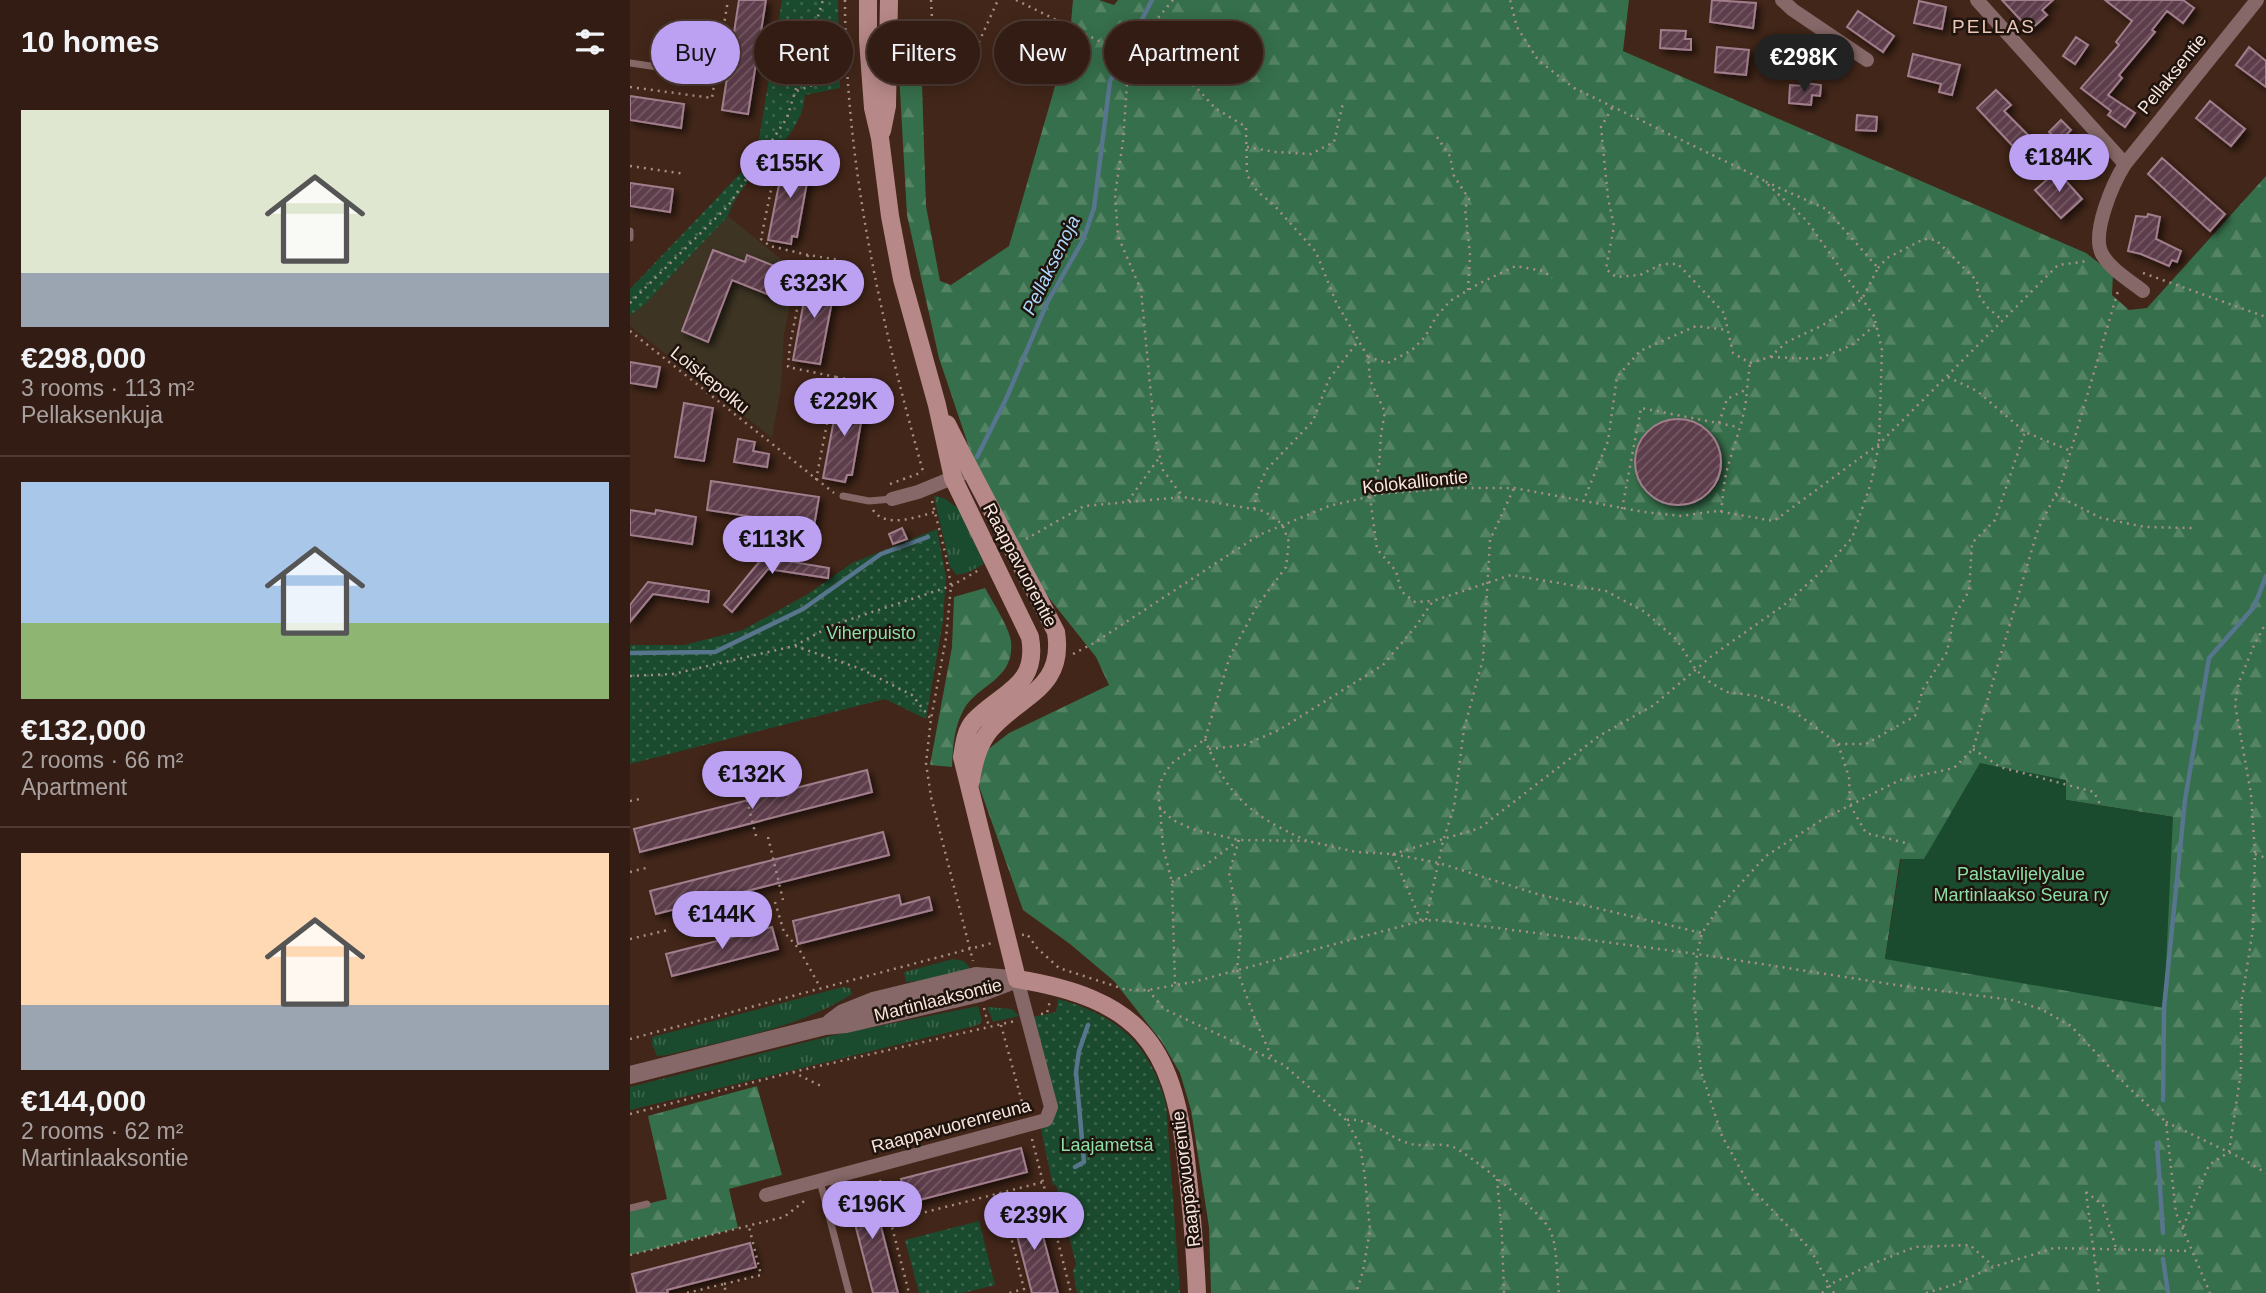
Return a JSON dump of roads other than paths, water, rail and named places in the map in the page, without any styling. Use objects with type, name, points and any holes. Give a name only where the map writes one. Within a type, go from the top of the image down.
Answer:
[{"type":"main road","name":"Raappavuorentie","points":[[868,0],[873,108],[902,279],[937,405],[961,475],[1030,637],[1033,652],[1024,679],[974,721],[966,733],[962,757],[1017,979],[1057,977],[1079,993],[1118,1013],[1152,1043],[1162,1060],[1180,1114],[1190,1196],[1197,1293]]},
{"type":"main road","name":"Raappavuorentie","points":[[880,138],[887,106],[889,0]]},
{"type":"main road","name":"Raappavuorentie","points":[[961,475],[1012,546],[1055,632],[1058,647],[1056,664],[1047,681],[993,728],[982,742],[975,759],[969,788]]},
{"type":"street","points":[[1782,0],[1867,60]]},
{"type":"street","points":[[1977,0],[2125,164]]},
{"type":"street","name":"Pellaksentie","points":[[2143,291],[2104,257],[2099,240],[2110,189],[2125,164],[2257,0]]},
{"type":"street","points":[[888,492],[928,488],[961,475]]},
{"type":"street","name":"Martinlaaksontie","points":[[630,1075],[825,1026],[858,1021],[978,984],[1017,979]]},
{"type":"street","name":"Raappavuorenreuna","points":[[766,1195],[1046,1120],[1051,1107],[1017,979]]},
{"type":"lane","points":[[630,63],[651,66]]},
{"type":"lane","points":[[630,231],[630,238]]},
{"type":"lane","points":[[843,496],[869,501],[888,492]]},
{"type":"lane","points":[[820,1181],[849,1293]]},
{"type":"lane","points":[[630,1208],[647,1204]]},
{"type":"waterway","name":"Pellaksenoja","points":[[977,457],[1006,399],[1047,303],[1083,240],[1094,208],[1110,81],[1152,0]]},
{"type":"waterway","name":"Pellaksenoja","points":[[630,653],[715,652],[803,609],[881,554],[928,537]]},
{"type":"waterway","points":[[2163,1100],[2164,1008],[2185,800],[2209,658],[2254,607],[2266,576]]},
{"type":"waterway","points":[[1075,1167],[1084,1162],[1076,1072],[1079,1051],[1088,1025]]},
{"type":"waterway","points":[[2157,1143],[2163,1233]]},
{"type":"waterway","points":[[2163,1259],[2168,1293]]},
{"type":"district","name":"PELLAS","points":[[1994,26]]},
{"type":"park label","name":"Viherpuisto","points":[[871,633]]},
{"type":"park label","name":"Palstaviljelyalue Martinlaakso Seura ry","points":[[2021,884]]},
{"type":"park label","name":"Laajametsä","points":[[1107,1145]]}]
